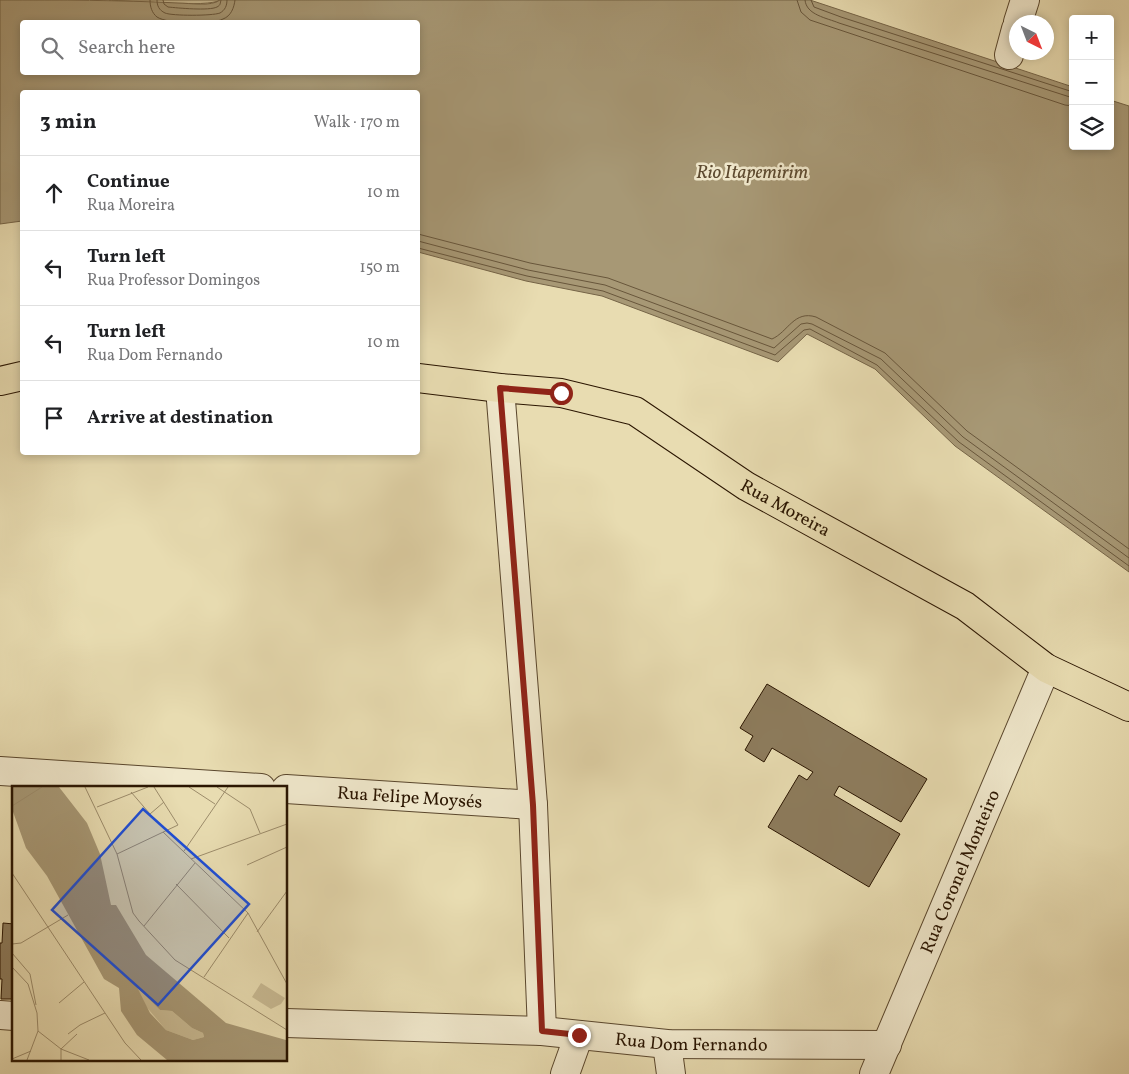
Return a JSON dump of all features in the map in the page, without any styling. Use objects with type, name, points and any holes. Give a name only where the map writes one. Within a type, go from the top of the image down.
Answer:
[{"type":"main road","points":[[0,381],[20,376]]},
{"type":"main road","name":"Rua Moreira","points":[[420,378],[561,393],[635,411],[746,486],[965,606],[1046,668],[1129,708]]},
{"type":"street","points":[[1020,15],[1025,0]]},
{"type":"street","points":[[500,388],[533,805],[542,1031]]},
{"type":"street","name":"Rua Coronel Monteiro","points":[[874,1074],[1046,668]]},
{"type":"street","points":[[0,771],[231,786]]},
{"type":"street","name":"Rua Felipe Moysés","points":[[288,789],[533,805]]},
{"type":"street","name":"Rua Dom Fernando","points":[[288,1024],[542,1031],[667,1044],[887,1044]]},
{"type":"street","points":[[565,1074],[579,1035]]},
{"type":"street","points":[[667,1044],[671,1074]]},
{"type":"shaded area","points":[[109,0],[220,0],[201,4],[185,4]]},
{"type":"water","name":"Rio Itapemirim","points":[[0,0],[200,4],[220,0],[810,0],[1069,86],[1069,150],[1114,150],[1114,101],[1129,106],[1129,572],[955,446],[875,369],[807,334],[778,362],[602,296],[526,281],[420,253],[420,90],[20,90],[20,221],[0,224]]},
{"type":"building","points":[[767,684],[927,779],[901,822],[839,786],[834,795],[900,834],[869,887],[768,827],[799,775],[807,780],[813,772],[772,748],[764,762],[745,750],[753,736],[740,728]]},
{"type":"building","points":[[3,923],[12,924],[12,999],[1,999],[0,943],[2,943]]},
{"type":"route","points":[[561,393],[500,388],[533,805],[542,1031],[579,1035]]}]
